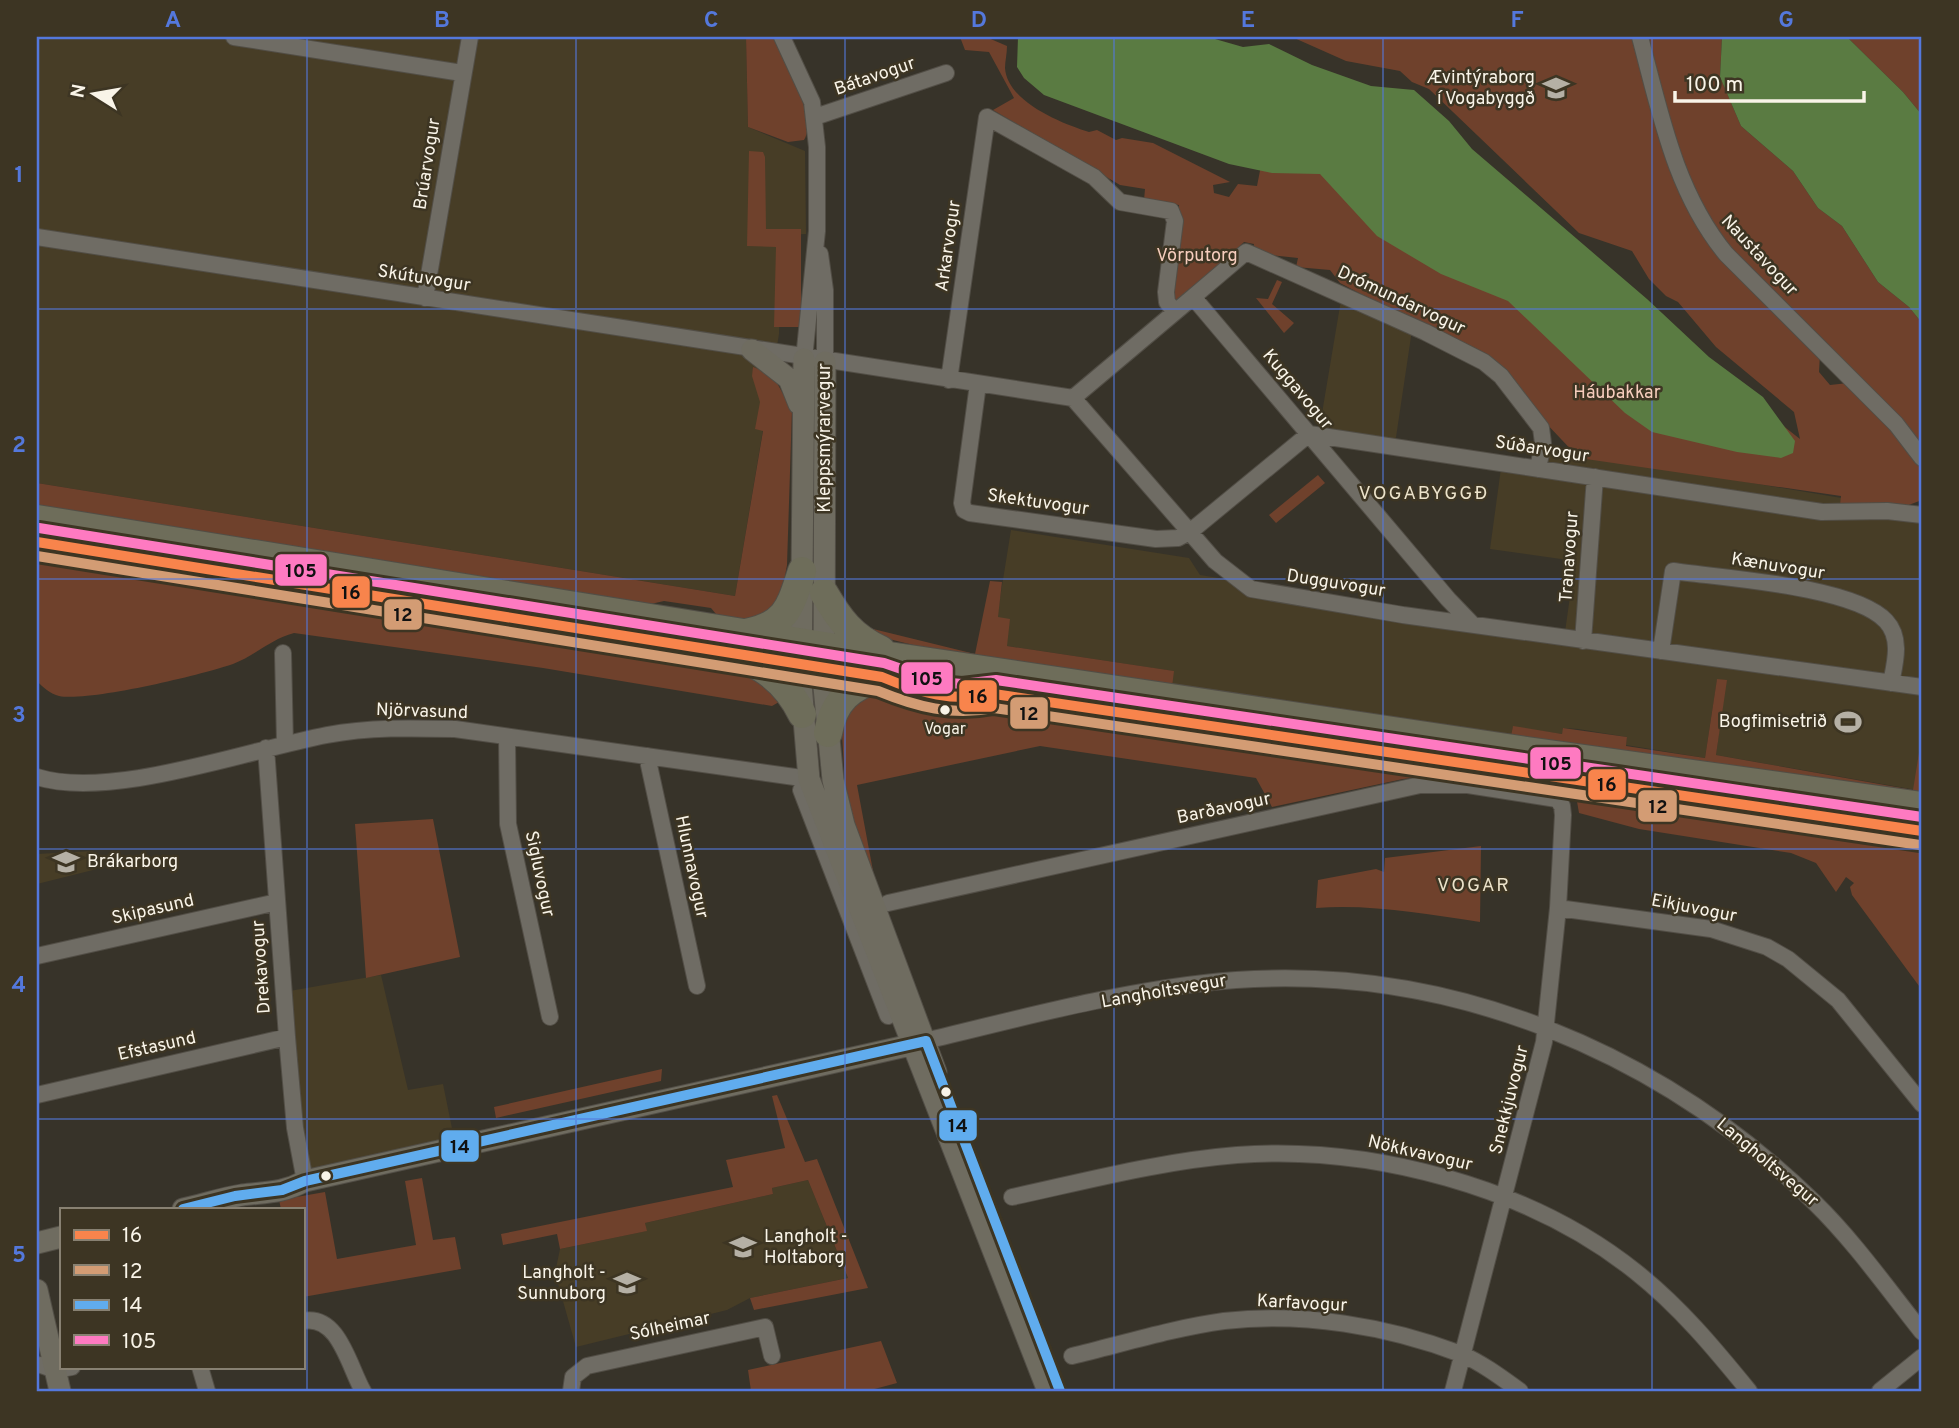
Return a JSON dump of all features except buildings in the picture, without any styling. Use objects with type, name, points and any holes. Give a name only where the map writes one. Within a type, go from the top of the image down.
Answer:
[{"type":"highway","points":[[37,519],[746,633],[812,655]]},
{"type":"highway","points":[[37,542],[726,652],[812,655],[891,667],[1922,831]]},
{"type":"highway","points":[[746,633],[772,626],[790,608],[802,571]]},
{"type":"highway","points":[[824,593],[836,615],[853,634],[891,667],[1922,806]]},
{"type":"highway","points":[[726,652],[759,666],[778,679],[793,695],[802,714]]},
{"type":"highway","points":[[828,733],[833,712],[848,691],[891,667]]},
{"type":"street","points":[[234,37],[462,73]]},
{"type":"street","name":"Brúarvogur","points":[[425,298],[470,37]]},
{"type":"street","name":"Kleppsmýrarvegur","points":[[782,37],[807,87],[815,117],[817,231],[825,290],[803,429],[802,571],[812,655]]},
{"type":"street","name":"Naustavogur","points":[[1640,37],[1678,172],[1704,225],[1726,254],[1896,424],[1922,458]]},
{"type":"street","name":"Bátavogur","points":[[815,117],[946,73]]},
{"type":"street","name":"Arkarvogur","points":[[949,380],[987,117],[1094,177],[1120,202],[1171,211],[1175,221],[1166,292],[1167,302],[1175,313]]},
{"type":"street","name":"Skútuvogur","points":[[37,237],[815,360]]},
{"type":"street","name":"Drómundarvogur","points":[[1193,298],[1246,252],[1425,332],[1484,362],[1523,401],[1542,435],[1538,468]]},
{"type":"street","points":[[815,360],[1073,398],[1193,298]]},
{"type":"street","name":"Kuggavogur","points":[[1193,298],[1474,625]]},
{"type":"street","points":[[752,350],[789,379],[798,398],[803,429]]},
{"type":"street","name":"Kleppsmýrarvegur","points":[[812,655],[824,593],[815,360]]},
{"type":"street","name":"Skektuvogur","points":[[978,384],[962,503],[964,510],[1156,539],[1178,538],[1191,531]]},
{"type":"street","name":"Dugguvogur","points":[[1073,398],[1215,561],[1251,589],[1474,625],[1922,687]]},
{"type":"street","points":[[1191,531],[1309,434]]},
{"type":"street","name":"Súðarvogur","points":[[1309,434],[1822,512],[1887,511],[1922,515]]},
{"type":"street","name":"Tranavogur","points":[[1583,640],[1595,477]]},
{"type":"street","name":"Kænuvogur","points":[[1661,651],[1673,571],[1788,587],[1813,591],[1858,605],[1887,621],[1894,636],[1896,653],[1891,683]]},
{"type":"street","points":[[283,653],[285,744]]},
{"type":"street","points":[[812,655],[802,714],[809,779],[882,983],[888,1016]]},
{"type":"street","points":[[812,655],[828,733],[833,780],[844,825],[919,1043],[1048,1391]]},
{"type":"street","name":"Njörvasund","points":[[37,777],[73,784],[128,780],[285,744],[373,729],[455,729],[809,779]]},
{"type":"street","name":"Sigluvogur","points":[[507,737],[508,824],[550,1017]]},
{"type":"street","name":"Drekavogur","points":[[266,748],[295,1129],[305,1181]]},
{"type":"street","name":"Hlunnavogur","points":[[647,756],[697,986]]},
{"type":"street","name":"Barðavogur","points":[[888,903],[1420,785],[1468,785],[1553,797],[1563,810]]},
{"type":"street","name":"Snekkjuvogur","points":[[1453,1391],[1506,1197],[1546,1026],[1558,908],[1563,810]]},
{"type":"street","name":"Skipasund","points":[[37,956],[277,902]]},
{"type":"street","name":"Eikjuvogur","points":[[1558,908],[1711,929],[1767,947],[1788,959],[1838,1000],[1922,1104]]},
{"type":"street","name":"Langholtsvegur","points":[[187,1208],[244,1195],[262,1196],[290,1190],[305,1181],[1154,991],[1239,980],[1304,978],[1392,987],[1475,1004],[1546,1026],[1588,1044],[1657,1081],[1737,1133],[1826,1214],[1922,1332]]},
{"type":"street","points":[[882,983],[919,1043],[1060,1391]]},
{"type":"street","name":"Efstasund","points":[[37,1095],[287,1037]]},
{"type":"street","name":"Nökkvavogur","points":[[1012,1197],[1173,1163],[1283,1153],[1336,1156],[1397,1167],[1506,1197],[1572,1229],[1634,1270],[1697,1327],[1749,1391]]},
{"type":"street","points":[[37,1243],[60,1237]]},
{"type":"street","points":[[37,1290],[53,1378]]},
{"type":"street","name":"Karfavogur","points":[[1072,1356],[1223,1321],[1281,1318],[1376,1329],[1463,1355],[1520,1391]]},
{"type":"street","points":[[304,1321],[317,1321],[332,1330],[363,1391]]},
{"type":"street","name":"Sólheimar","points":[[571,1391],[573,1377],[587,1366],[765,1327],[772,1356]]},
{"type":"street","points":[[37,1343],[53,1378]]},
{"type":"street","points":[[1880,1391],[1922,1357]]},
{"type":"street","points":[[200,1368],[207,1391]]},
{"type":"shaded area","points":[[37,37],[746,37],[748,127],[805,151],[806,234],[781,235],[779,334],[735,596],[37,483]]},
{"type":"shaded area","points":[[1018,37],[1208,37],[1243,47],[1269,44],[1312,65],[1371,86],[1414,90],[1449,121],[1472,149],[1647,299],[1709,357],[1763,397],[1795,441],[1793,453],[1781,458],[1737,452],[1652,432],[1625,413],[1508,301],[1441,274],[1377,236],[1320,174],[1272,173],[1229,164],[1044,95],[1024,78],[1017,67]]},
{"type":"shaded area","points":[[1722,37],[1847,37],[1903,92],[1922,115],[1922,323],[1909,307],[1878,282],[1842,226],[1818,208],[1793,171],[1741,126],[1720,77]]},
{"type":"shaded area","points":[[1342,294],[1412,330],[1395,444],[1319,431]]},
{"type":"shaded area","points":[[1534,446],[1912,510],[1922,514],[1922,791],[1716,755],[1726,681],[1717,680],[1705,758],[1626,745],[1627,737],[1578,729],[1564,728],[1562,734],[1513,727],[1511,736],[1171,687],[1173,671],[1007,646],[997,617],[1011,530],[1189,558],[1200,575],[1565,632],[1575,561],[1490,549],[1502,461],[1532,465]]},
{"type":"shaded area","name":"Brákarborg","points":[[93,851],[97,869],[37,884],[37,854]]},
{"type":"shaded area","points":[[381,975],[408,1090],[443,1084],[456,1148],[302,1181],[278,993]]},
{"type":"shaded area","points":[[808,1180],[848,1278],[750,1298],[727,1310],[576,1347],[555,1273],[560,1249],[646,1231],[645,1223],[773,1194],[772,1188]]},
{"type":"green space","points":[[746,37],[774,37],[792,73],[803,104],[807,118],[804,140],[788,142],[748,127]]},
{"type":"green space","points":[[960,37],[986,37],[1007,46],[1005,68],[1008,80],[1015,91],[1038,110],[1089,132],[1097,130],[1116,140],[1122,138],[1153,143],[1230,182],[1213,185],[1214,193],[1229,197],[1238,184],[1257,186],[1276,89],[1726,381],[1800,439],[1794,412],[1716,347],[1678,302],[1666,296],[1649,279],[1632,251],[1579,233],[1429,89],[1412,82],[1400,71],[1346,61],[1292,37],[1634,37],[1681,189],[1820,354],[1819,372],[1830,385],[1848,383],[1922,462],[1922,500],[1906,506],[1840,505],[1841,496],[1579,458],[1485,359],[1340,283],[1330,270],[1296,267],[1298,258],[1253,253],[1254,244],[1244,242],[1178,305],[1171,294],[1179,205],[1144,200],[1145,189],[1120,185],[993,110],[1014,98],[989,52],[965,50]]},
{"type":"green space","points":[[1645,37],[1722,37],[1720,77],[1741,126],[1793,171],[1818,208],[1842,226],[1878,282],[1909,307],[1922,323],[1922,448],[1741,260],[1721,234],[1691,181],[1680,154]]},
{"type":"green space","points":[[1847,37],[1922,37],[1922,115],[1903,92]]},
{"type":"green space","points":[[749,151],[763,152],[765,157],[766,229],[801,229],[801,327],[774,327],[776,247],[747,246]]},
{"type":"green space","points":[[1277,280],[1282,282],[1272,304],[1294,323],[1284,333],[1256,298],[1268,299]]},
{"type":"green space","points":[[753,367],[772,374],[792,410],[787,565],[779,609],[742,623],[716,614],[711,608],[664,601],[642,606],[37,510],[37,483],[735,596],[763,431],[755,429],[760,402],[752,376]]},
{"type":"green space","points":[[1318,475],[1325,483],[1276,523],[1269,515]]},
{"type":"green space","points":[[37,551],[659,653],[749,673],[766,682],[779,702],[772,706],[543,668],[294,633],[233,664],[197,674],[94,695],[59,696],[37,681]]},
{"type":"green space","points":[[990,581],[1002,582],[998,617],[1010,619],[1007,646],[1174,671],[1172,687],[1511,736],[1513,726],[1562,734],[1563,728],[1627,737],[1626,746],[1705,758],[1717,679],[1727,680],[1716,755],[1913,790],[1922,734],[1919,790],[1922,791],[1922,800],[979,661],[856,631],[853,621],[861,626],[975,654]]},
{"type":"green space","points":[[883,685],[943,709],[980,701],[1456,773],[1403,779],[1272,807],[1256,778],[1040,746],[857,785],[876,887],[846,800],[841,717]]},
{"type":"green space","points":[[1575,790],[1922,841],[1922,990],[1852,895],[1850,887],[1854,883],[1846,877],[1836,892],[1816,863],[1791,853],[1639,829],[1579,813]]},
{"type":"green space","points":[[433,819],[460,957],[366,978],[355,824]]},
{"type":"green space","points":[[1481,846],[1480,922],[1378,909],[1316,908],[1318,880],[1376,869],[1384,872],[1385,858]]},
{"type":"green space","points":[[662,1069],[661,1081],[496,1118],[494,1107]]},
{"type":"green space","points":[[777,1095],[805,1162],[817,1159],[868,1288],[754,1310],[750,1298],[848,1278],[808,1180],[772,1188],[773,1194],[645,1223],[647,1231],[560,1249],[557,1234],[503,1245],[501,1234],[733,1187],[726,1160],[785,1148],[772,1096]]},
{"type":"green space","points":[[422,1178],[433,1240],[455,1237],[461,1269],[304,1297],[304,1208],[281,1208],[279,1200],[325,1192],[337,1259],[416,1245],[405,1181]]},
{"type":"green space","points":[[881,1341],[897,1383],[867,1391],[751,1391],[748,1370]]},
{"type":"transit line","name":"105","points":[[39,528],[884,663],[939,682],[962,684],[996,680],[1922,817]]},
{"type":"transit line","name":"16","points":[[37,542],[882,677],[910,688],[937,694],[965,697],[994,694],[1922,831]]},
{"type":"transit line","name":"12","points":[[37,556],[878,691],[907,702],[935,708],[964,711],[994,708],[1920,845]]},
{"type":"transit line","name":"14","points":[[187,1208],[235,1196],[282,1190],[305,1181],[926,1041],[1060,1391]]},
{"type":"place","name":"Ævintýraborg í Vogabyggð","points":[[1556,88]]},
{"type":"place","name":"Vogar","points":[[945,710]]},
{"type":"place","name":"Bogfimisetrið","points":[[1848,722]]},
{"type":"place","name":"Brákarborg","points":[[66,862]]},
{"type":"place","name":"Langholt - Holtaborg","points":[[743,1247]]},
{"type":"place","name":"Langholt - Sunnuborg","points":[[627,1283]]},
{"type":"district","name":"VOGABYGGÐ","points":[[1424,494]]},
{"type":"district","name":"VOGAR","points":[[1474,886]]},
{"type":"park label","name":"Vörputorg","points":[[1197,256]]},
{"type":"park label","name":"Háubakkar","points":[[1617,393]]}]
